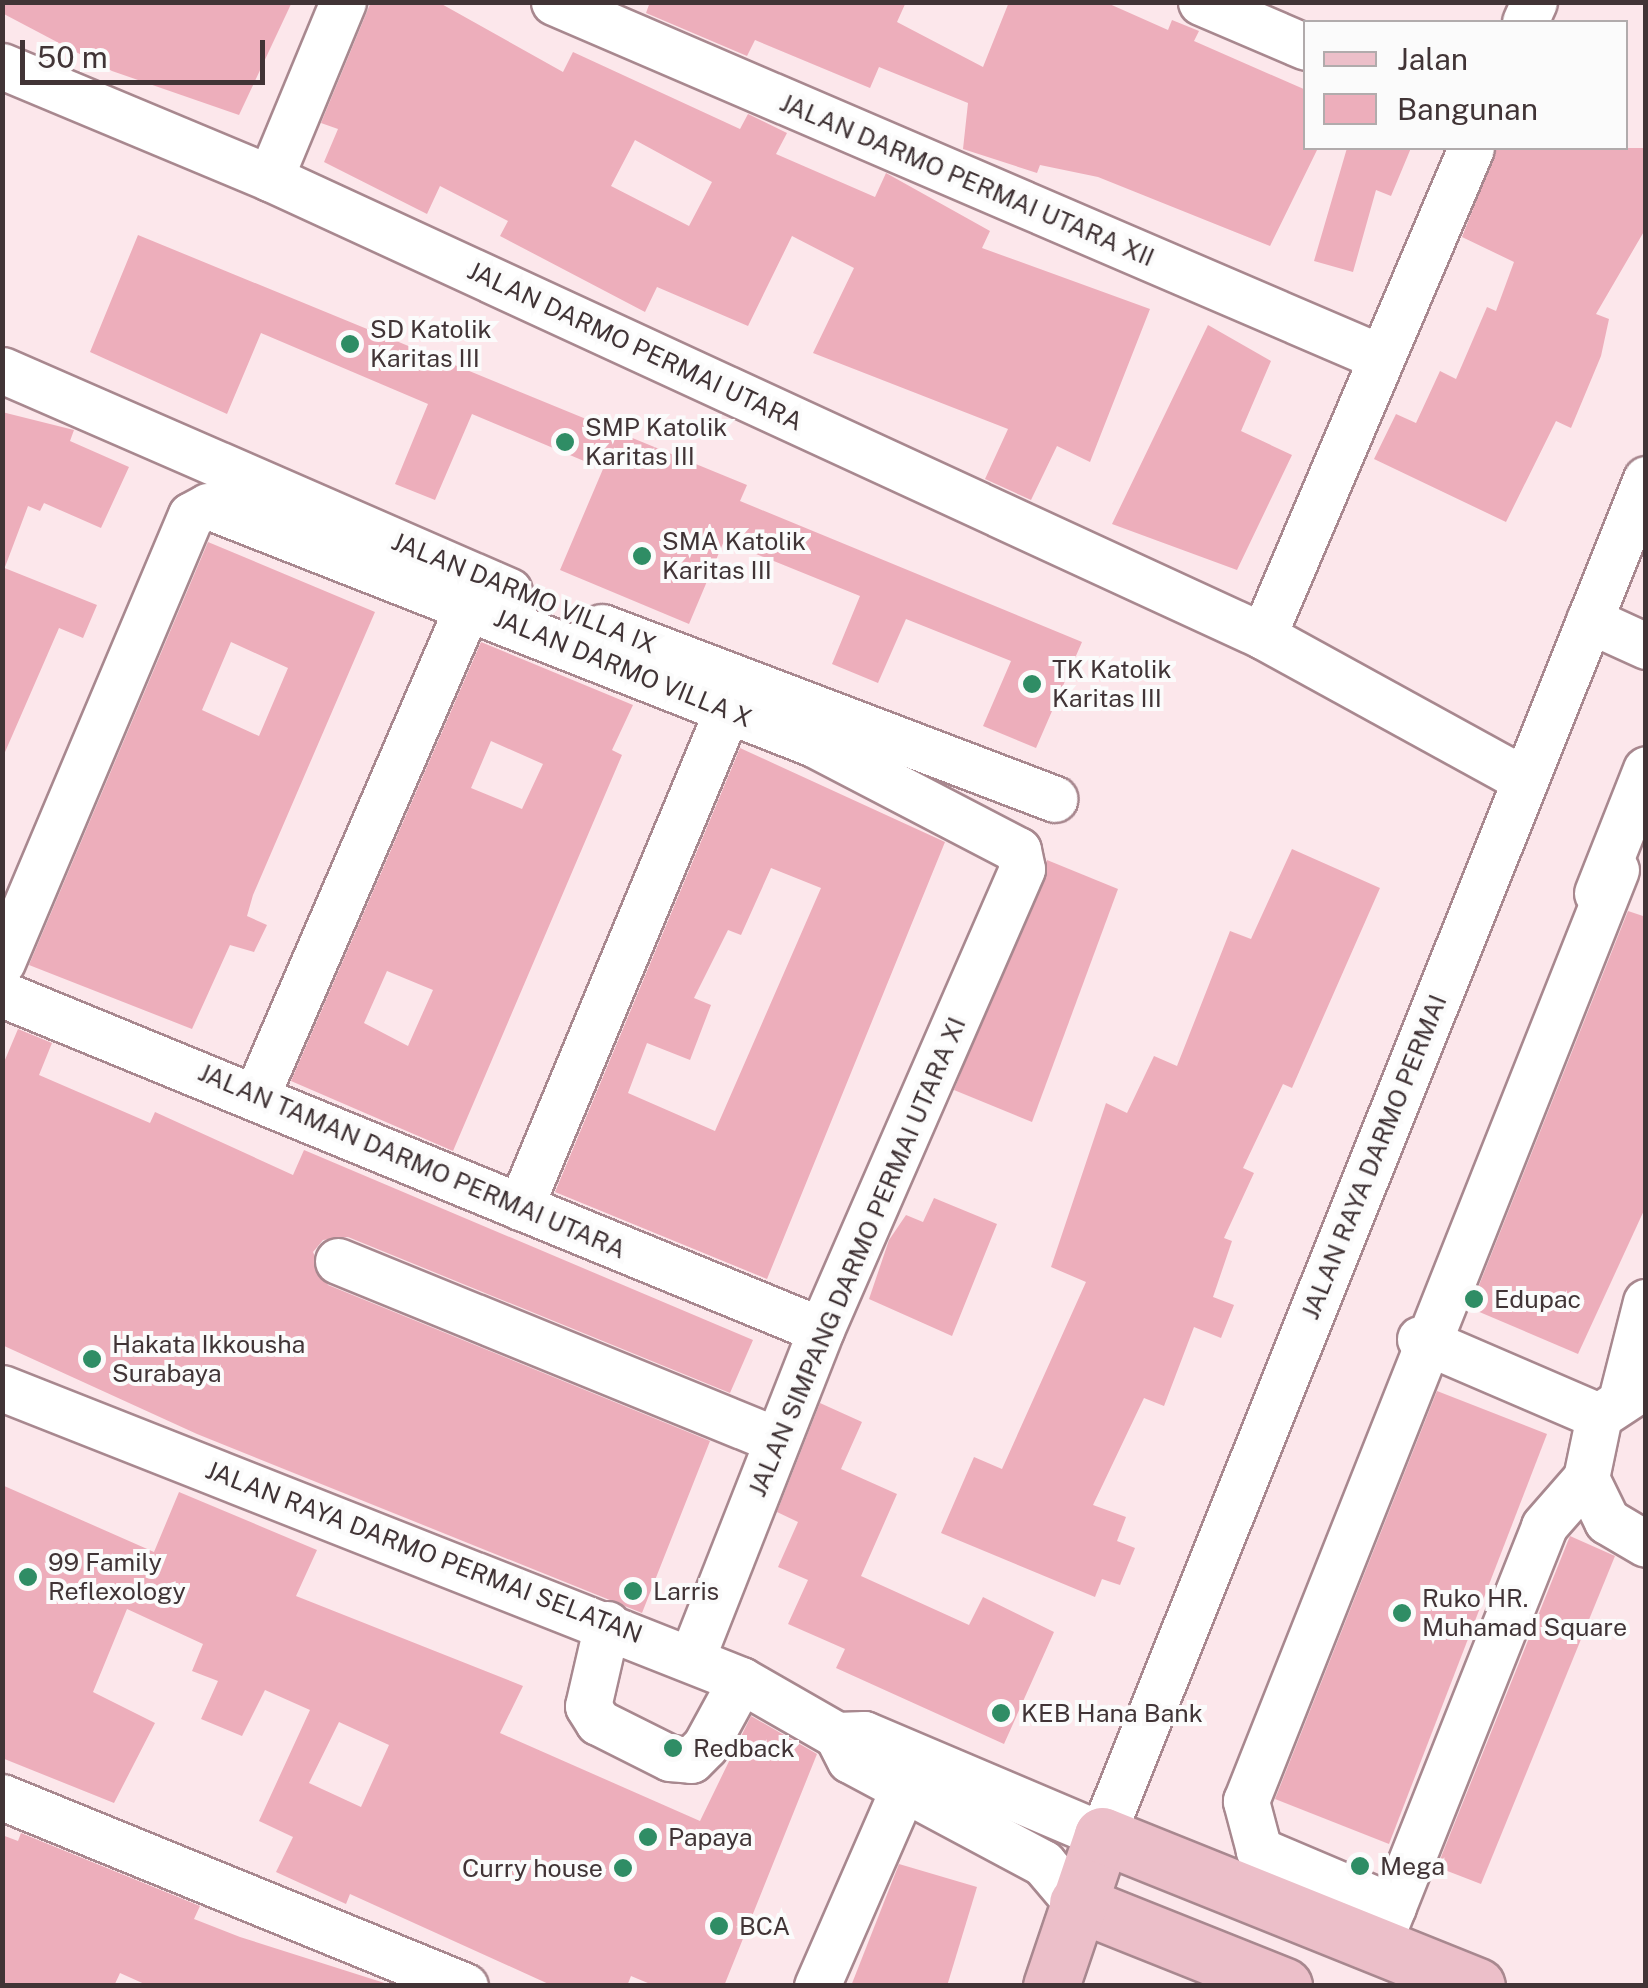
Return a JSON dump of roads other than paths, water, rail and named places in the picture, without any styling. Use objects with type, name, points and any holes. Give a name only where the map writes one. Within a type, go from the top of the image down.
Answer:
[{"type":"main road","points":[[1051,1986],[1102,1835],[1208,1876],[1385,1926],[1478,1986]]},
{"type":"main road","points":[[1179,1965],[1208,1876]]},
{"type":"main road","points":[[1077,1902],[1179,1965],[1284,1986]]},
{"type":"street","points":[[270,178],[343,2]]},
{"type":"street","name":"JALAN DARMO PERMAI UTARA XII","points":[[554,2],[1380,356]]},
{"type":"street","points":[[1201,2],[1303,46]]},
{"type":"street","name":"JALAN DARMO PERMAI UTARA","points":[[2,66],[270,178],[1263,636],[1525,780]]},
{"type":"street","points":[[1263,636],[1470,150]]},
{"type":"street","name":"JALAN DARMO VILLA IX","points":[[2,370],[513,593],[1054,799]]},
{"type":"street","name":"JALAN RAYA DARMO PERMAI","points":[[1102,1835],[1646,480]]},
{"type":"street","name":"JALAN DARMO VILLA X","points":[[2,962],[191,515],[208,506],[468,606],[900,782],[1022,858]]},
{"type":"street","points":[[258,1094],[468,606]]},
{"type":"street","points":[[1589,620],[1646,646]]},
{"type":"street","points":[[520,1208],[727,710]]},
{"type":"street","points":[[1208,1876],[1420,1353],[1624,872],[1646,769]]},
{"type":"street","name":"JALAN SIMPANG DARMO PERMAI UTARA XI","points":[[692,1657],[821,1330],[1022,858]]},
{"type":"street","name":"JALAN TAMAN DARMO PERMAI UTARA","points":[[2,994],[258,1094],[520,1208],[821,1330]]},
{"type":"street","points":[[338,1262],[778,1440]]},
{"type":"street","points":[[1420,1353],[1246,1800],[1258,1850],[1385,1926],[1544,1526],[1608,1423],[1646,1302]]},
{"type":"street","points":[[1420,1353],[1608,1423]]},
{"type":"street","name":"JALAN RAYA DARMO PERMAI SELATAN","points":[[2,1388],[692,1657],[741,1680],[837,1736],[850,1760],[1043,1863],[1077,1902]]},
{"type":"street","points":[[1608,1423],[1608,1521],[1646,1544]]},
{"type":"street","points":[[607,1624],[588,1706],[598,1722],[670,1758],[691,1760],[705,1746],[741,1680]]},
{"type":"street","name":"JALAN RAYA DARMO PERMAI SELATAN","points":[[837,1736],[864,1734],[1102,1835]]},
{"type":"street","points":[[817,1986],[904,1789]]},
{"type":"street","points":[[2,1797],[465,1986]]},
{"type":"place","name":"SD Katolik Karitas III","points":[[350,344]]},
{"type":"place","name":"SMP Katolik Karitas III","points":[[565,442]]},
{"type":"place","name":"SMA Katolik Karitas III","points":[[642,556]]},
{"type":"place","name":"TK Katolik Karitas III","points":[[1032,684]]},
{"type":"place","name":"Edupac","points":[[1474,1299]]},
{"type":"place","name":"Hakata Ikkousha Surabaya","points":[[92,1359]]},
{"type":"place","name":"99 Family Reflexology","points":[[28,1577]]},
{"type":"place","name":"Larris","points":[[633,1591]]},
{"type":"place","name":"Ruko HR. Muhamad Square","points":[[1402,1613]]},
{"type":"place","name":"KEB Hana Bank","points":[[1001,1713]]},
{"type":"place","name":"Redback","points":[[673,1748]]},
{"type":"place","name":"Papaya","points":[[648,1837]]},
{"type":"place","name":"Mega","points":[[1360,1866]]},
{"type":"place","name":"Curry house","points":[[623,1868]]},
{"type":"place","name":"BCA","points":[[719,1926]]}]
